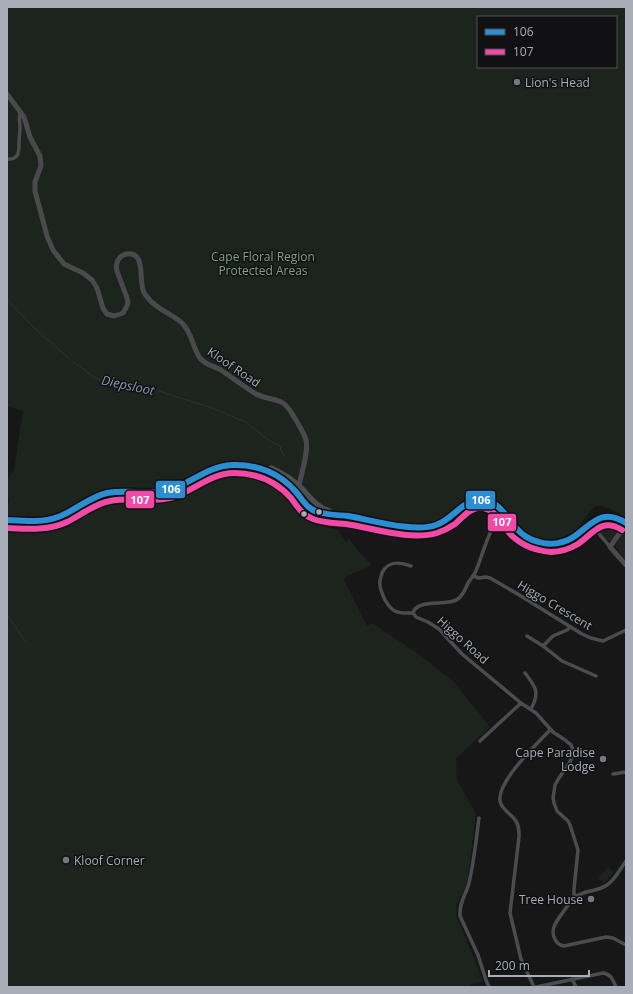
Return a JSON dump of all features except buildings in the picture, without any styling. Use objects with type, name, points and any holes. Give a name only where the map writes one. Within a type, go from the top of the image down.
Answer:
[{"type":"main road","name":"Kloof Road","points":[[7,94],[26,120],[31,138],[41,159],[41,166],[34,189],[50,242],[62,261],[68,266],[84,272],[91,278],[97,286],[103,310],[114,316],[125,311],[128,304],[128,299],[116,269],[117,262],[125,254],[131,254],[137,258],[140,262],[142,286],[146,296],[185,327],[198,355],[202,360],[222,370],[257,395],[280,401],[287,405],[304,435],[306,443],[306,451],[299,486]]},
{"type":"main road","points":[[7,520],[29,521],[50,519],[64,514],[90,499],[103,494],[170,490],[213,470],[232,465],[249,463],[265,466],[289,477],[312,500],[324,509],[345,516],[386,524],[420,528],[430,527],[445,521],[468,502],[476,500],[491,501],[502,508],[524,536],[538,542],[548,544],[567,540],[597,519],[609,517],[619,519],[626,524],[610,547],[626,565]]},
{"type":"main road","points":[[232,465],[255,466],[270,471],[284,480],[309,508],[336,516],[345,516]]},
{"type":"main road","points":[[299,486],[301,498]]},
{"type":"main road","points":[[301,498],[303,495],[307,494]]},
{"type":"main road","points":[[309,508],[313,505],[312,500]]},
{"type":"main road","points":[[619,519],[621,532]]},
{"type":"street","points":[[7,159],[13,158],[18,154],[20,129],[19,115],[21,112]]},
{"type":"street","name":"Higgo Road","points":[[498,518],[473,576],[458,599],[449,603],[422,605],[416,607],[413,612],[414,616],[417,618],[428,622],[439,629],[462,654],[521,704],[536,713],[550,730],[568,741],[571,745],[573,750],[570,762],[555,785],[553,798],[557,811],[568,821],[570,825],[578,850],[574,898]]},
{"type":"street","points":[[595,530],[610,547]]},
{"type":"street","points":[[411,566],[395,563],[388,565],[383,570],[380,585],[391,609],[399,613],[413,612]]},
{"type":"street","name":"Higgo Crescent","points":[[473,576],[490,578],[570,627],[601,642],[626,630]]},
{"type":"street","points":[[543,646],[553,636],[567,630],[570,627]]},
{"type":"street","points":[[527,636],[562,661],[596,676]]},
{"type":"street","points":[[525,672],[534,684],[536,691],[536,701],[531,709]]},
{"type":"street","points":[[480,741],[521,704]]},
{"type":"street","points":[[550,730],[511,773],[499,798],[501,804],[514,818],[519,828],[510,913],[521,959],[535,987],[604,973],[612,978],[616,987]]},
{"type":"street","points":[[613,774],[626,772]]},
{"type":"street","points":[[479,818],[469,884],[459,909],[460,916],[478,955],[486,980],[490,987]]},
{"type":"street","points":[[626,861],[607,885],[574,898],[554,926],[554,935],[557,943],[562,946],[606,937],[614,938],[626,946]]},
{"type":"street","points":[[572,979],[576,987]]},
{"type":"green space","name":"Cape Floral Region Protected Areas","points":[[7,7],[626,7],[626,518],[609,508],[598,506],[592,509],[576,530],[557,539],[544,539],[530,535],[522,529],[506,507],[498,500],[486,496],[476,496],[462,502],[439,521],[427,524],[391,521],[331,510],[328,528],[338,530],[347,543],[348,538],[372,565],[343,578],[367,626],[372,623],[420,655],[454,682],[490,727],[456,758],[457,780],[476,814],[467,884],[456,905],[457,919],[483,981],[469,985],[470,987],[7,987],[7,506],[9,505],[10,500],[9,499],[7,501],[7,488],[9,477],[14,470],[23,411],[7,406]]},
{"type":"green space","points":[[608,522],[617,525],[619,528],[617,534],[610,542],[607,541],[594,527],[601,523]]},
{"type":"green space","points":[[626,531],[626,560],[615,546],[623,533]]},
{"type":"green space","points":[[608,867],[614,872],[604,883],[598,878]]},
{"type":"waterway","name":"Diepsloot","points":[[7,299],[33,327],[71,360],[95,378],[129,387],[146,387],[209,407],[246,422],[267,439],[281,447],[280,449],[285,456]]},
{"type":"waterway","points":[[7,615],[26,642]]},
{"type":"transit line","name":"106","points":[[7,520],[33,521],[52,519],[100,495],[115,492],[164,491],[179,486],[216,468],[241,465],[259,468],[283,480],[290,485],[314,511],[405,527],[417,528],[436,525],[448,518],[464,505],[476,500],[489,501],[494,504],[524,535],[532,540],[544,543],[553,544],[567,540],[575,536],[593,522],[604,517],[618,519],[626,523]]},
{"type":"transit line","name":"107","points":[[7,528],[37,529],[52,527],[67,522],[104,502],[118,500],[166,499],[181,494],[218,476],[242,473],[258,476],[279,487],[291,498],[303,513],[313,519],[404,535],[415,536],[437,533],[455,524],[471,510],[479,508],[488,509],[496,515],[512,536],[518,541],[532,548],[544,551],[554,552],[569,548],[578,544],[598,528],[603,526],[615,526],[622,530]]},
{"type":"place","name":"Lion's Head","points":[[517,82]]},
{"type":"place","name":"Cape Paradise Lodge","points":[[603,759]]},
{"type":"place","name":"Kloof Corner","points":[[66,860]]},
{"type":"place","name":"Tree House","points":[[591,899]]}]
